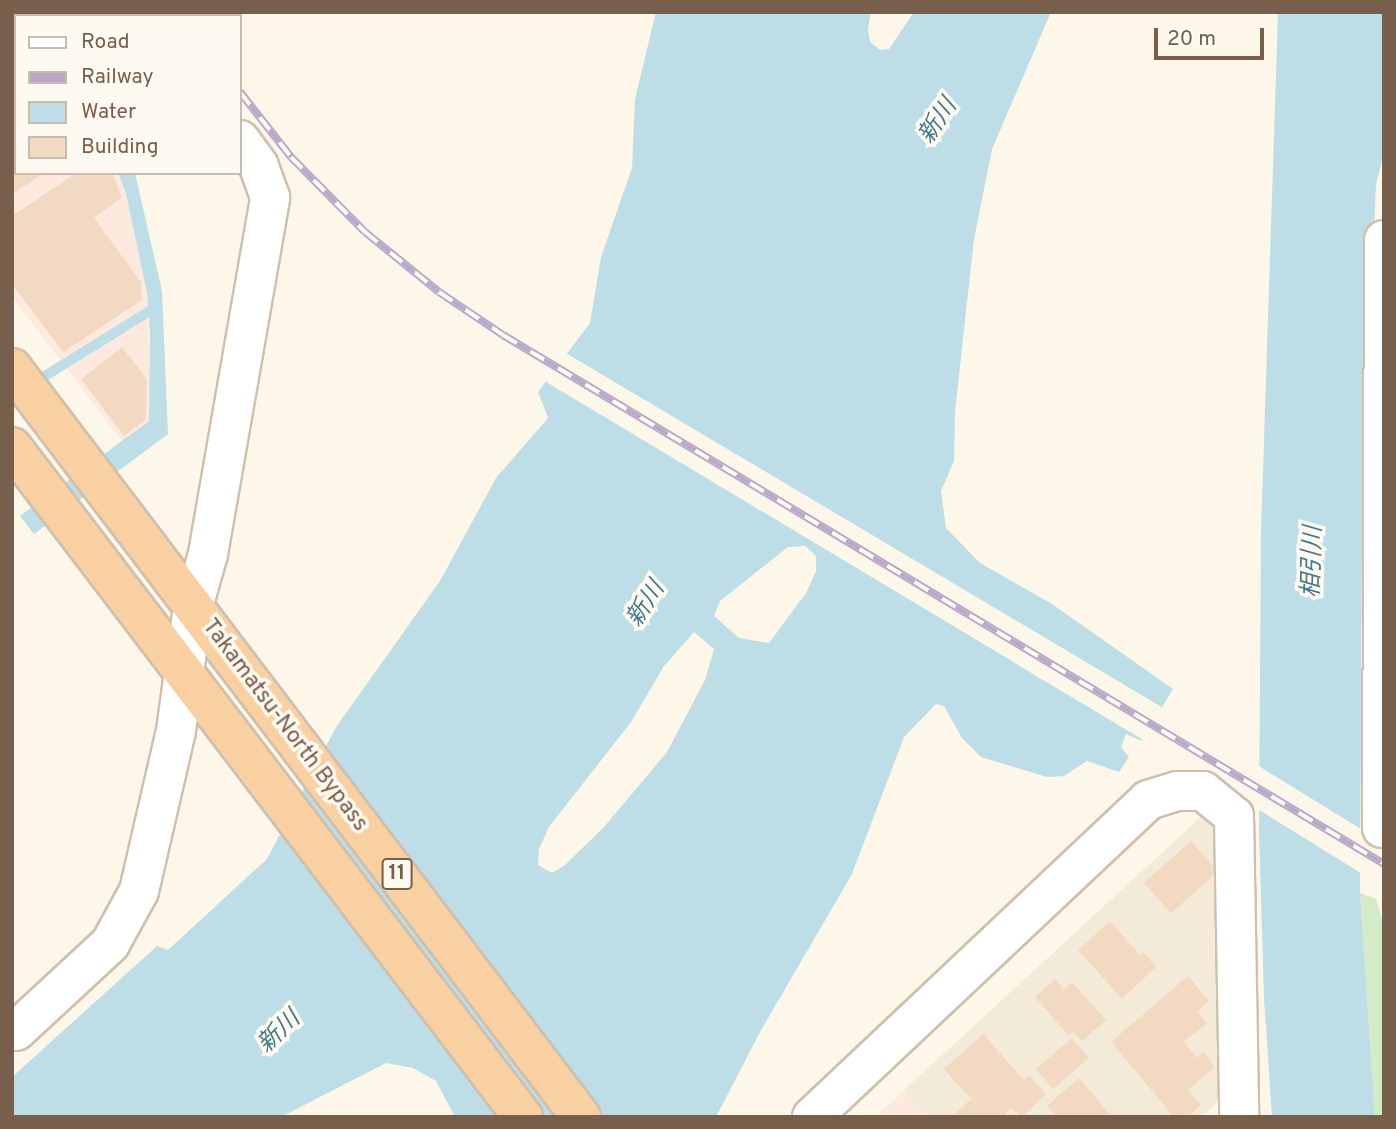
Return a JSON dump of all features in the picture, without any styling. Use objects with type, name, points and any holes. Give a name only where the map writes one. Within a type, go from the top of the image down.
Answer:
[{"type":"highway","name":"Takamatsu-North Bypass","points":[[12,368],[581,1117]]},
{"type":"highway","name":"Takamatsu-North Bypass","points":[[12,447],[523,1117]]},
{"type":"street","points":[[13,1030],[110,944],[139,891],[176,731],[193,687],[203,619],[208,554],[270,197],[259,166],[242,143]]},
{"type":"street","points":[[1382,828],[1384,240]]},
{"type":"street","points":[[812,1117],[1148,800],[1178,792],[1203,791],[1234,817],[1232,1111]]},
{"type":"shaded area","points":[[12,31],[14,175],[119,175],[126,194],[147,293],[149,421],[122,441],[12,297]]},
{"type":"shaded area","points":[[1203,815],[1223,832],[1230,1091],[1201,1117],[925,1117],[903,1091]]},
{"type":"shaded area","points":[[903,1091],[925,1117],[875,1117]]},
{"type":"green space","points":[[1360,893],[1376,899],[1384,926],[1384,1117],[1375,1117]]},
{"type":"water","points":[[22,12],[109,14],[23,14]]},
{"type":"water","name":"新川","points":[[656,12],[871,12],[868,29],[870,42],[880,50],[889,49],[914,12],[1051,12],[992,149],[974,239],[955,412],[954,461],[941,491],[946,528],[980,563],[1052,604],[1173,689],[1142,741],[1126,734],[1121,747],[1129,757],[1119,772],[1087,761],[1064,776],[1047,777],[981,757],[962,738],[944,706],[936,704],[904,737],[852,874],[760,1032],[716,1117],[455,1117],[436,1081],[413,1068],[386,1063],[281,1117],[12,1117],[12,1077],[157,946],[168,950],[267,859],[336,727],[440,581],[496,478],[548,418],[538,392],[590,323],[601,257],[632,168],[635,99]],"holes":[[[805,546],[816,556],[816,571],[806,593],[769,643],[739,638],[714,616],[720,601],[788,547]],[[694,632],[714,649],[705,680],[667,752],[604,827],[565,865],[552,873],[538,865],[539,849],[549,827],[631,722],[664,666]]]},
{"type":"water","name":"相引川","points":[[1278,12],[1384,12],[1384,152],[1376,185],[1362,543],[1360,893],[1375,1117],[1272,1117],[1264,998],[1259,831],[1261,532]]},
{"type":"water","points":[[119,175],[135,175],[162,291],[168,434],[34,534],[20,516],[149,421],[150,335],[147,293],[126,194]]},
{"type":"pier","points":[[564,352],[1165,709],[1145,741],[543,380]]},
{"type":"pier","points":[[1257,765],[1364,831],[1364,875],[1256,808]]},
{"type":"building","points":[[14,65],[14,175],[41,175],[12,194]]},
{"type":"building","points":[[73,175],[113,175],[122,197],[94,218],[141,282],[142,300],[63,352],[12,284],[12,216]]},
{"type":"building","points":[[122,347],[147,379],[146,419],[124,436],[81,379]]},
{"type":"building","points":[[1191,841],[1218,872],[1171,913],[1144,883]]},
{"type":"building","points":[[1110,921],[1140,955],[1143,952],[1156,967],[1122,999],[1078,950]]},
{"type":"building","points":[[1188,976],[1209,1001],[1197,1011],[1207,1023],[1184,1042],[1197,1058],[1203,1052],[1215,1067],[1188,1090],[1201,1105],[1187,1117],[1174,1117],[1111,1042]]},
{"type":"building","points":[[1055,979],[1064,989],[1072,982],[1106,1020],[1082,1041],[1073,1031],[1069,1036],[1035,997]]},
{"type":"building","points":[[983,1034],[1024,1080],[1029,1075],[1046,1094],[1022,1117],[1011,1108],[1002,1117],[952,1117],[971,1099],[944,1069]]},
{"type":"building","points":[[1072,1038],[1089,1058],[1053,1089],[1036,1069]]},
{"type":"building","points":[[1079,1078],[1112,1117],[1056,1117],[1047,1106]]},
{"type":"waterway","points":[[32,384],[156,307],[155,304]]},
{"type":"railway","points":[[242,95],[291,157],[365,232],[439,292],[503,335],[1384,864]]}]
